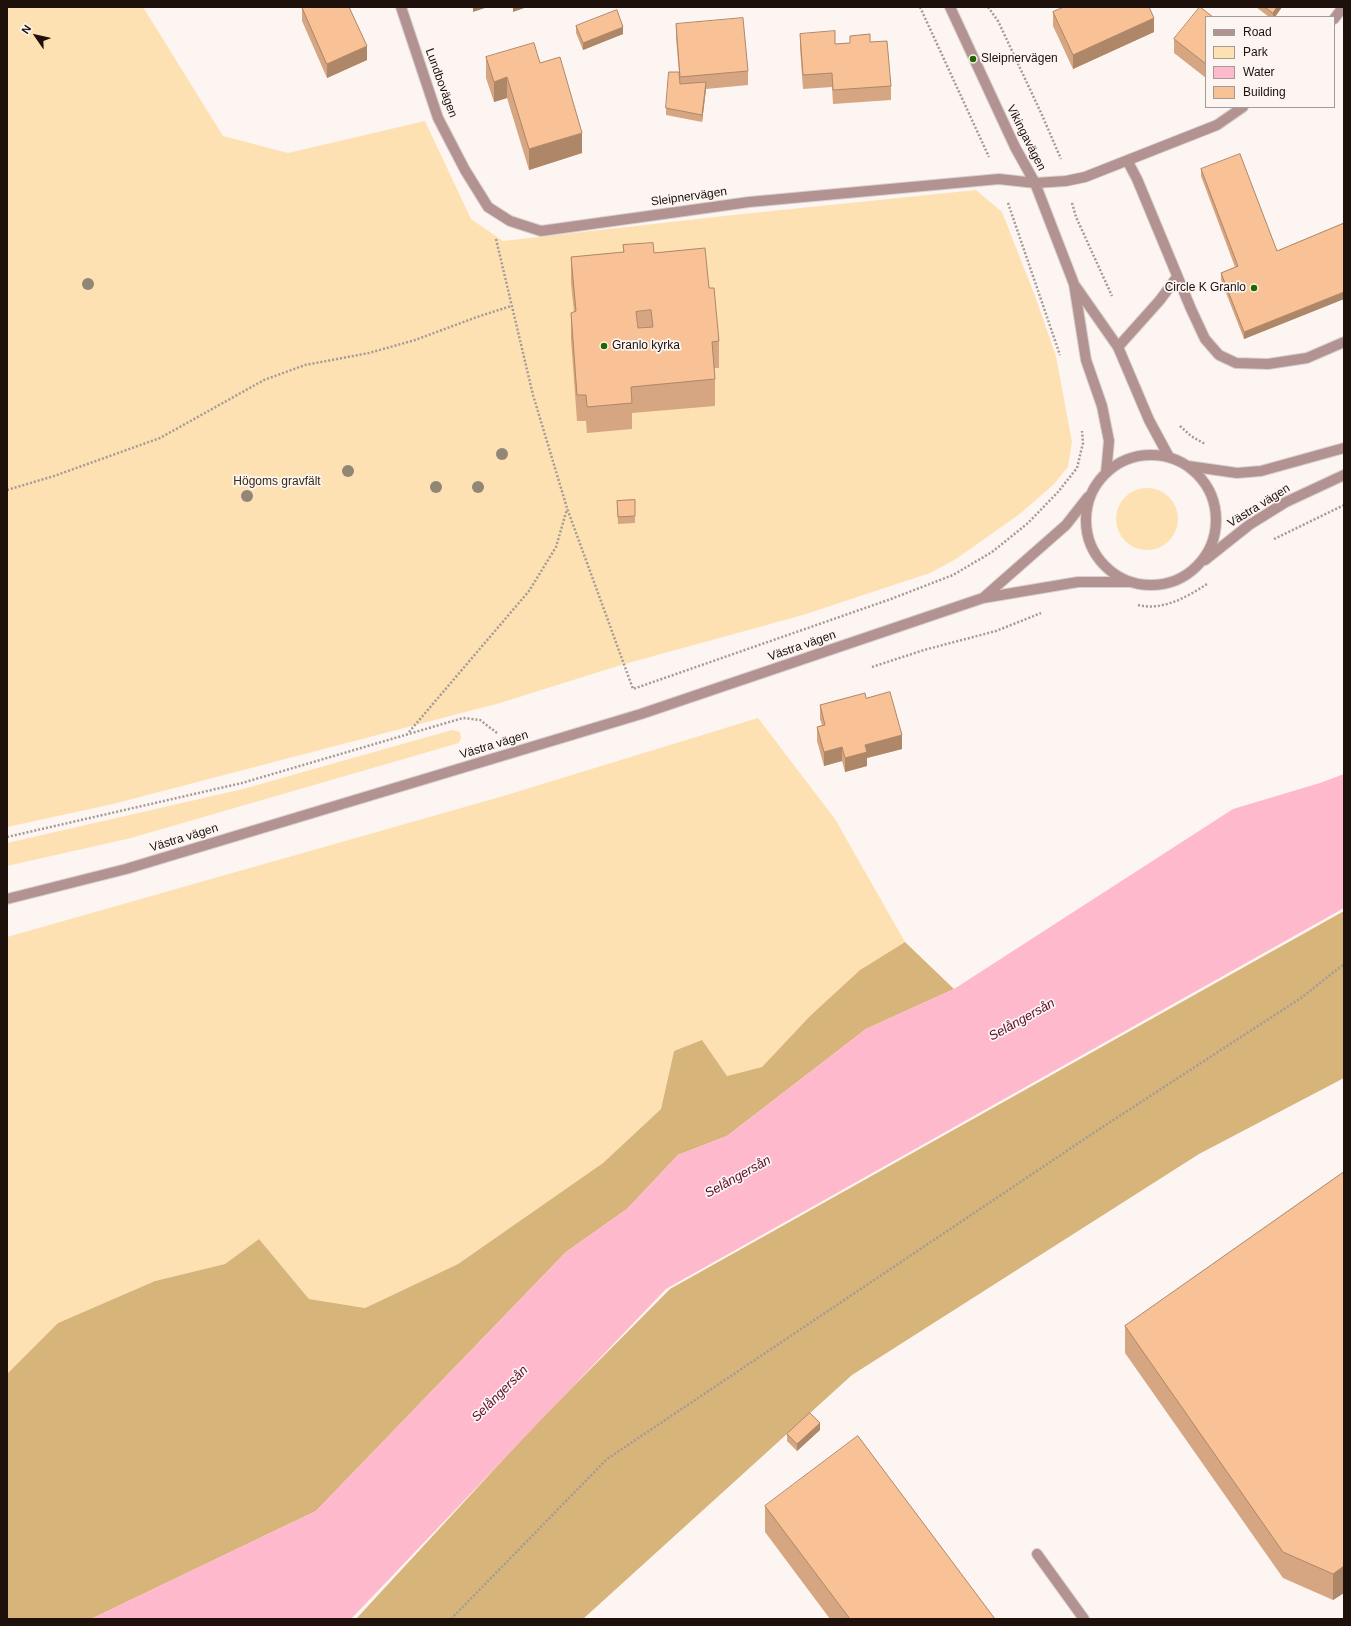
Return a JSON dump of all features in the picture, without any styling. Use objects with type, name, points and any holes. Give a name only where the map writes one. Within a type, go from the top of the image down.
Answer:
[{"type":"street","name":"Lundbovägen","points":[[401,7],[438,118],[465,170],[488,206]]},
{"type":"street","name":"Vikingavägen","points":[[950,7],[1015,147],[1035,183],[1074,284],[1086,360],[1102,406],[1109,441],[1106,473]]},
{"type":"street","points":[[1335,18],[1343,7]]},
{"type":"street","name":"Sleipnervägen","points":[[488,206],[510,221],[540,231],[749,202],[999,179],[1035,183],[1066,181],[1086,177],[1128,162],[1217,125],[1242,108]]},
{"type":"street","points":[[1128,162],[1205,339],[1219,355],[1236,363],[1268,364],[1307,358],[1344,342]]},
{"type":"street","points":[[1118,347],[1160,300],[1177,277]]},
{"type":"street","name":"Vikingavägen","points":[[1074,284],[1118,347],[1149,420],[1169,457]]},
{"type":"street","name":"Västra vägen","points":[[1188,466],[1237,473],[1261,471],[1344,448]]},
{"type":"street","points":[[1151,454],[1169,457],[1188,466],[1200,476],[1209,489],[1216,510],[1216,525],[1213,541],[1208,552],[1194,569],[1181,578],[1166,584],[1154,585],[1131,582],[1118,576],[1106,567],[1096,555],[1088,536],[1086,520],[1090,495],[1099,480],[1121,462],[1151,454]]},
{"type":"street","name":"Västra vägen","points":[[1194,569],[1249,525],[1286,502],[1344,475]]},
{"type":"street","name":"Västra vägen","points":[[983,598],[1066,525],[1090,495]]},
{"type":"street","name":"Västra vägen","points":[[7,899],[134,867],[641,714],[983,598],[1078,582],[1131,582]]},
{"type":"street","points":[[1037,1554],[1084,1619]]},
{"type":"path","points":[[920,7],[999,179],[1044,303],[1062,361]]},
{"type":"path","points":[[488,206],[532,395],[567,508],[633,689],[891,600],[953,574],[992,552],[1028,523],[1058,492],[1077,468],[1083,444],[1081,428]]},
{"type":"path","points":[[7,490],[54,476],[160,438],[264,380],[305,365],[369,354],[415,340],[476,317],[511,306]]},
{"type":"path","points":[[1177,424],[1191,436],[1207,445]]},
{"type":"path","points":[[408,733],[529,591],[556,547],[567,508]]},
{"type":"path","points":[[7,837],[242,784],[408,733],[464,718],[480,720],[499,735]]},
{"type":"path","points":[[451,1619],[607,1459],[1094,1132],[1301,998],[1344,964]]},
{"type":"green space","name":"Högoms gravfält","points":[[7,7],[143,7],[223,136],[288,153],[425,121],[471,219],[503,241],[976,190],[1002,212],[1035,296],[1056,356],[1072,442],[1068,467],[1053,485],[1021,513],[956,559],[930,573],[803,615],[621,665],[500,703],[113,804],[7,827]]},
{"type":"green space","points":[[1141,488],[1153,488],[1169,497],[1176,507],[1178,519],[1176,531],[1169,541],[1153,550],[1141,550],[1130,545],[1121,536],[1116,525],[1116,513],[1121,502],[1130,493]]},
{"type":"green space","points":[[758,718],[835,819],[905,942],[860,970],[810,1016],[762,1067],[727,1076],[674,1050],[661,1109],[603,1163],[458,1264],[365,1308],[309,1299],[259,1239],[225,1264],[155,1281],[58,1323],[7,1374],[7,937],[500,797]]},
{"type":"green space","points":[[452,730],[460,732],[461,738],[459,743],[131,838],[7,866],[7,843],[243,789]]},
{"type":"shaded area","points":[[1344,911],[1344,1078],[1199,1154],[852,1375],[583,1619],[356,1619],[536,1424],[670,1289]]},
{"type":"shaded area","points":[[905,942],[954,989],[866,1029],[727,1136],[678,1155],[627,1209],[566,1252],[316,1511],[91,1619],[7,1619],[7,1374],[58,1323],[155,1281],[225,1264],[259,1239],[309,1299],[365,1308],[458,1264],[603,1163],[661,1109],[674,1051],[702,1040],[727,1076],[762,1067],[810,1016],[860,970]]},
{"type":"water","name":"Selångersån","points":[[1344,774],[1344,908],[666,1289],[351,1619],[91,1619],[316,1511],[566,1252],[627,1209],[678,1155],[727,1136],[866,1029],[954,989],[1233,809],[1320,783]]},
{"type":"building","points":[[302,7],[349,7],[367,46],[327,64]]},
{"type":"building","points":[[1064,7],[1149,7],[1154,18],[1073,55],[1053,12]]},
{"type":"building","points":[[1200,7],[1212,16],[1205,16],[1205,63],[1174,39]]},
{"type":"building","points":[[1265,7],[1277,7],[1273,13]]},
{"type":"building","points":[[617,10],[623,27],[583,43],[576,26]]},
{"type":"building","points":[[743,18],[748,71],[680,77],[676,24]]},
{"type":"building","points":[[835,31],[835,44],[850,43],[850,36],[870,34],[870,42],[887,41],[891,86],[833,90],[832,73],[803,75],[800,34]]},
{"type":"building","points":[[534,43],[540,63],[560,57],[582,133],[529,149],[507,77],[494,82],[486,57]]},
{"type":"building","points":[[669,72],[679,72],[680,84],[706,82],[702,115],[666,108]]},
{"type":"building","points":[[1240,154],[1277,251],[1344,223],[1344,292],[1244,332],[1221,273],[1238,266],[1201,169]]},
{"type":"building","name":"Granlo kyrka","points":[[653,243],[654,253],[705,248],[709,288],[714,288],[719,341],[712,342],[715,379],[631,387],[632,403],[587,407],[586,395],[577,395],[571,313],[576,311],[571,257],[624,252],[623,245]],"holes":[[[651,310],[653,327],[638,328],[636,312]]]},
{"type":"building","points":[[635,500],[635,516],[618,517],[617,501]]},
{"type":"building","points":[[890,692],[902,735],[865,745],[867,752],[845,758],[842,747],[824,752],[817,727],[825,725],[820,705],[865,693],[866,698]]},
{"type":"building","points":[[1344,1172],[1344,1566],[1333,1574],[1283,1552],[1125,1326]]},
{"type":"building","points":[[810,1413],[820,1423],[797,1444],[787,1434]]},
{"type":"building","points":[[858,1436],[995,1619],[850,1619],[765,1506]]},
{"type":"place","name":"Sleipnervägen","points":[[973,59]]},
{"type":"place","name":"Circle K Granlo","points":[[1254,288]]},
{"type":"place","name":"Granlo kyrka","points":[[604,346]]}]
